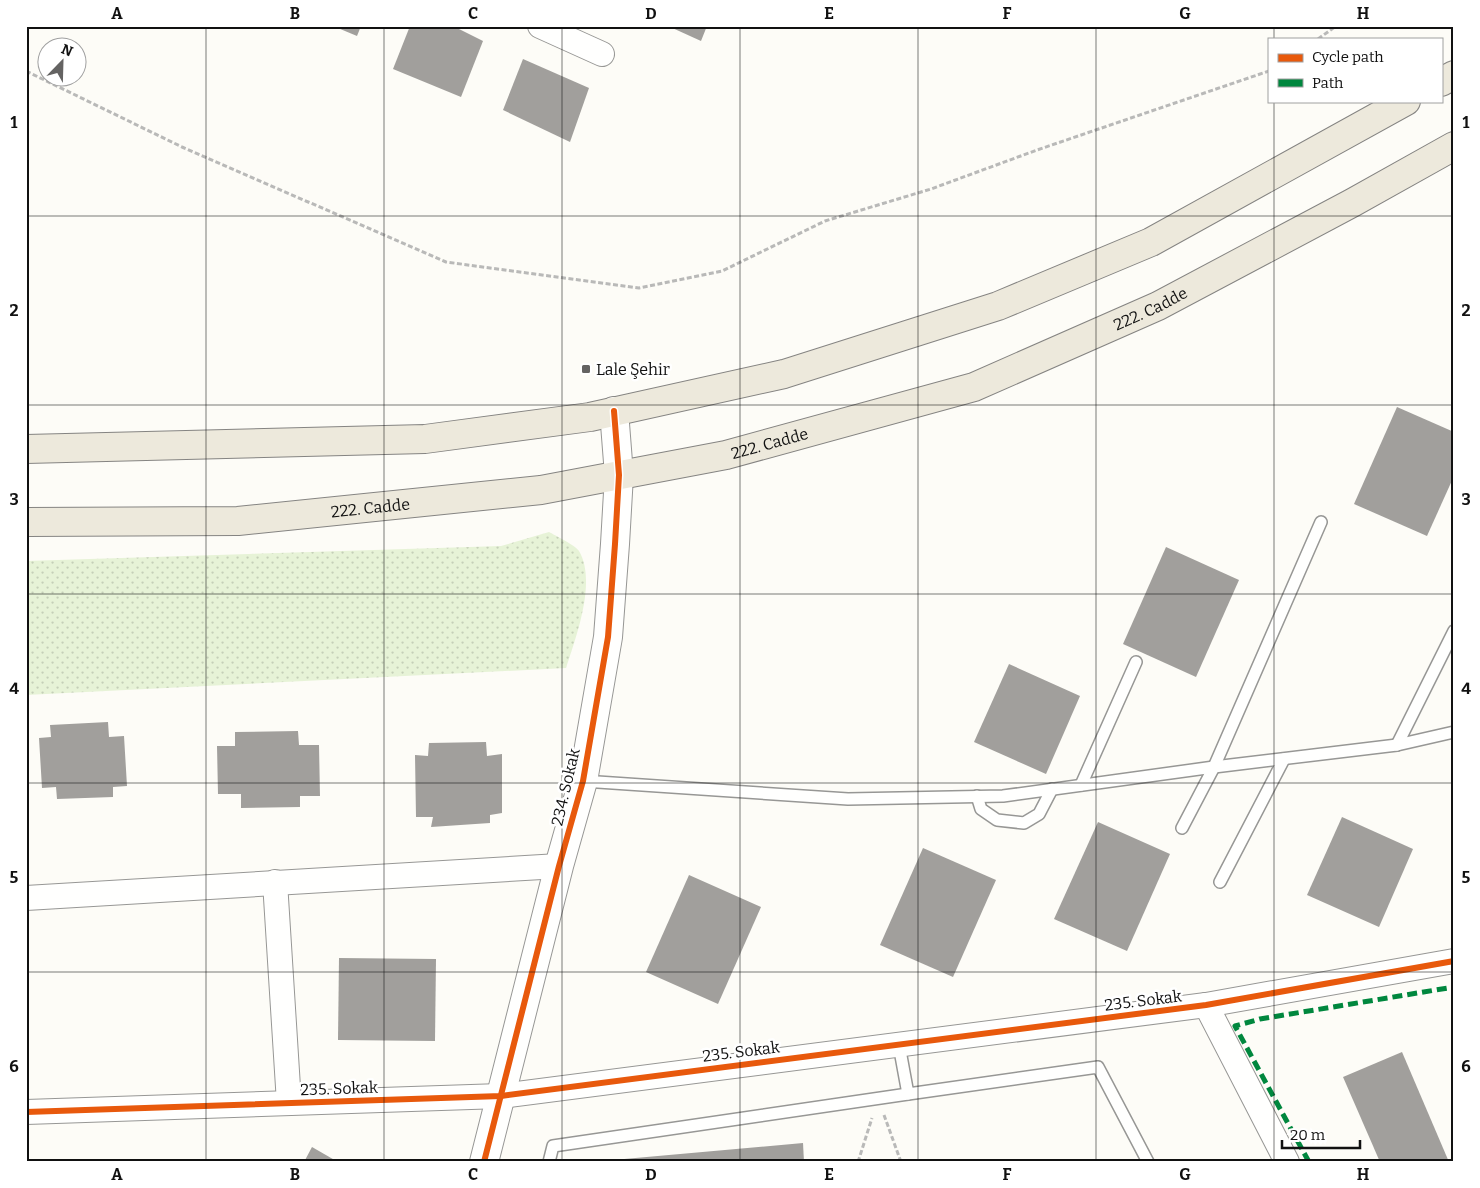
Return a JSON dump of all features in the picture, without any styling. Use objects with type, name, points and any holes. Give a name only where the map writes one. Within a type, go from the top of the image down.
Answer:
[{"type":"main road","points":[[1442,81],[1454,75]]},
{"type":"main road","points":[[26,449],[425,439],[590,417],[784,374],[998,306],[1151,242],[1404,102]]},
{"type":"main road","name":"222. Cadde","points":[[26,522],[238,521],[541,490],[726,455],[974,387],[1158,306],[1352,203],[1454,146]]},
{"type":"street","points":[[540,26],[602,54]]},
{"type":"street","name":"234. Sokak","points":[[484,1162],[559,866],[583,781],[608,637],[618,475],[614,411]]},
{"type":"street","points":[[26,898],[559,866]]},
{"type":"street","points":[[275,882],[288,1103]]},
{"type":"street","name":"235. Sokak","points":[[26,1112],[501,1096],[1206,1005],[1454,961]]},
{"type":"street","points":[[1206,1005],[1286,1162]]},
{"type":"lane","points":[[1182,828],[1214,767],[1321,522]]},
{"type":"lane","points":[[1397,745],[1454,631]]},
{"type":"lane","points":[[1081,785],[1136,662]]},
{"type":"lane","points":[[583,781],[848,799],[1003,796],[1214,767],[1397,745],[1454,732]]},
{"type":"lane","points":[[1220,882],[1284,759]]},
{"type":"lane","points":[[977,796],[981,809],[998,820],[1024,824],[1039,814],[1052,789]]},
{"type":"lane","points":[[899,1045],[908,1094]]},
{"type":"lane","points":[[549,1162],[553,1146],[1098,1067],[1148,1162]]},
{"type":"path","points":[[1319,38],[1336,26]]},
{"type":"path","points":[[26,71],[182,147],[446,262],[639,288],[722,271],[824,221],[931,189],[1046,147],[1268,71]]},
{"type":"path","points":[[858,1162],[878,1098]]},
{"type":"path","points":[[878,1098],[901,1162]]},
{"type":"green space","points":[[549,532],[570,543],[579,551],[584,563],[586,578],[583,609],[566,668],[26,695],[26,561],[501,546]]},
{"type":"building","points":[[333,26],[361,26],[357,36]]},
{"type":"building","points":[[410,26],[453,26],[483,41],[461,97],[393,69]]},
{"type":"building","points":[[668,26],[707,26],[701,41]]},
{"type":"building","points":[[523,59],[589,88],[570,142],[503,110]]},
{"type":"building","points":[[1397,407],[1454,432],[1454,476],[1427,536],[1354,504]]},
{"type":"building","points":[[1166,547],[1239,580],[1196,677],[1123,644]]},
{"type":"building","points":[[1009,664],[1080,696],[1046,774],[974,742]]},
{"type":"building","points":[[108,722],[109,737],[124,736],[127,786],[113,787],[113,797],[57,799],[56,787],[42,788],[39,738],[51,737],[50,725]]},
{"type":"building","points":[[298,731],[299,745],[319,745],[320,796],[300,796],[300,807],[241,808],[241,794],[218,794],[217,746],[235,746],[235,732]]},
{"type":"building","points":[[486,742],[487,756],[502,754],[502,813],[490,815],[490,823],[431,827],[433,817],[416,817],[415,755],[428,756],[429,743]]},
{"type":"building","points":[[1342,817],[1413,849],[1379,927],[1307,895]]},
{"type":"building","points":[[1098,822],[1170,854],[1127,951],[1054,919]]},
{"type":"building","points":[[923,848],[996,880],[953,977],[880,945]]},
{"type":"building","points":[[689,875],[761,907],[718,1004],[646,972]]},
{"type":"building","points":[[339,958],[436,959],[435,1041],[338,1040]]},
{"type":"building","points":[[1402,1052],[1449,1162],[1380,1162],[1343,1077]]},
{"type":"building","points":[[803,1143],[804,1162],[613,1162],[613,1160]]},
{"type":"building","points":[[312,1147],[338,1162],[304,1162]]},
{"type":"marked path","points":[[1309,1162],[1235,1026],[1260,1019],[1454,987]]},
{"type":"cycle path","points":[[484,1162],[559,866],[583,781],[608,637],[619,475],[614,411]]},
{"type":"cycle path","points":[[26,1112],[501,1096],[1206,1005],[1454,961]]},
{"type":"place","name":"Lale Şehir","points":[[586,369]]}]
